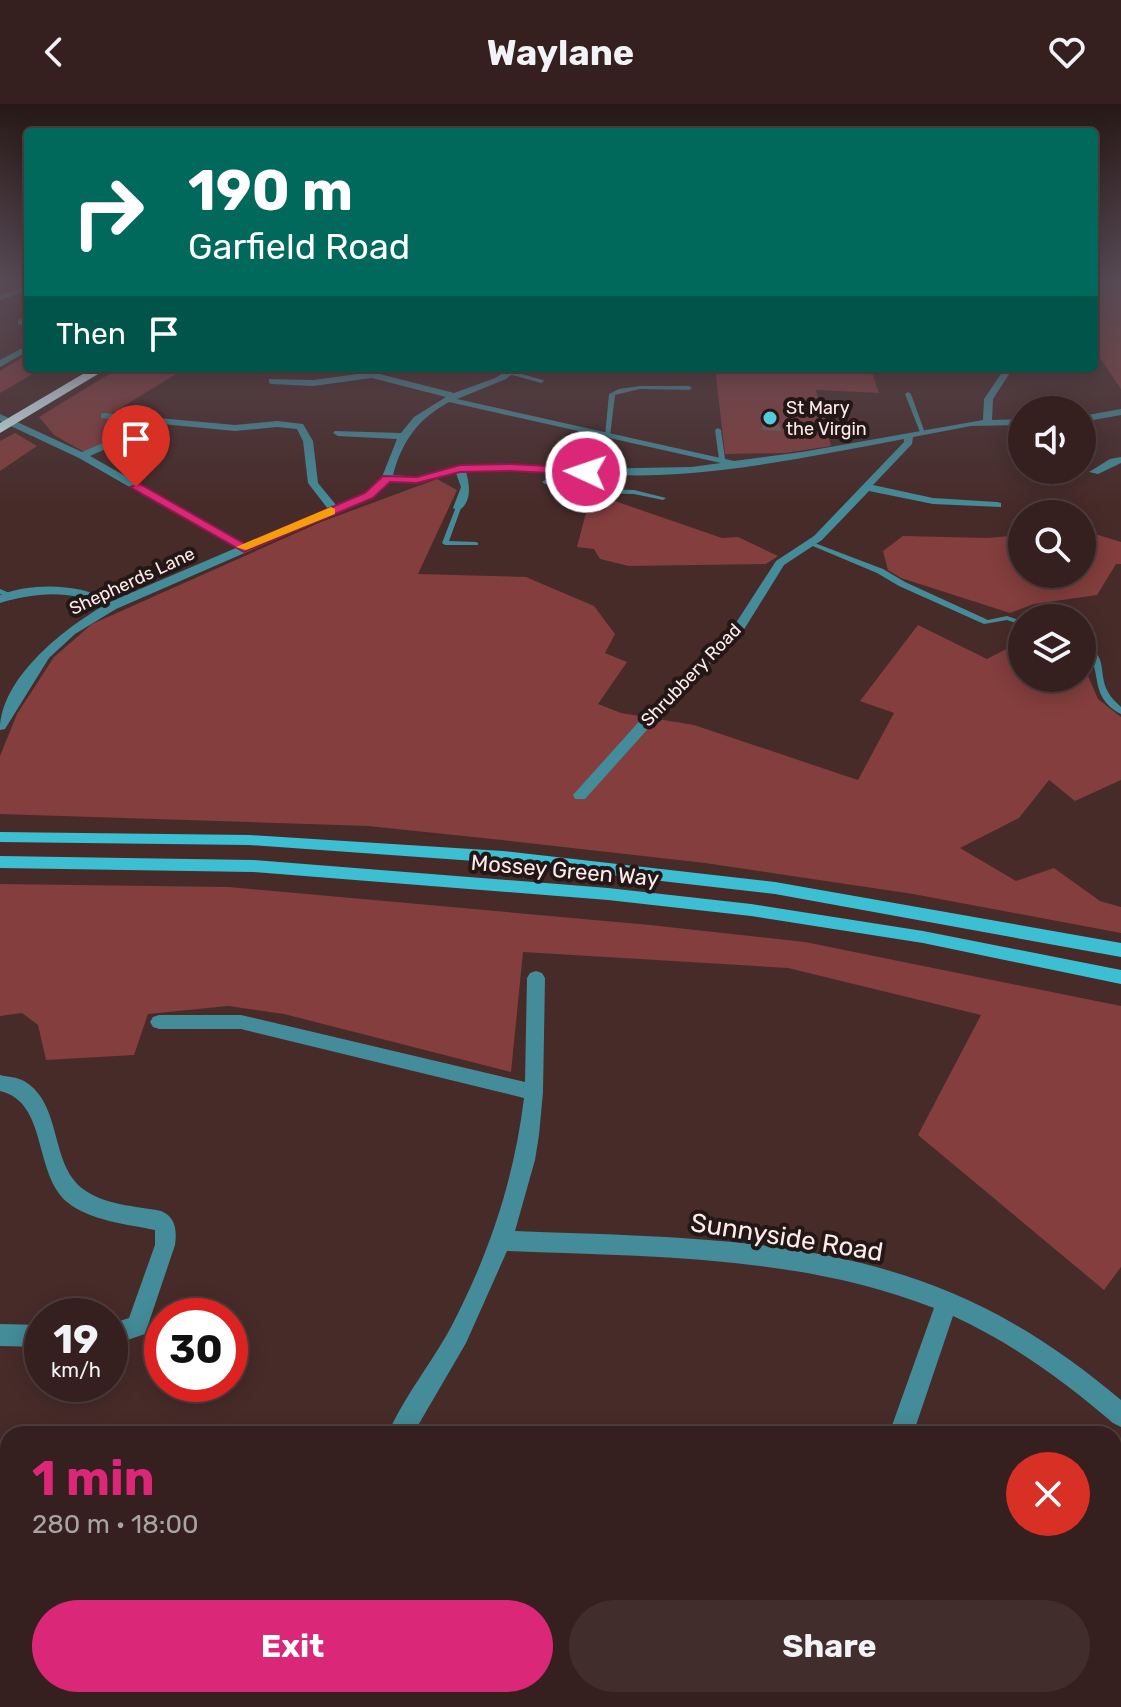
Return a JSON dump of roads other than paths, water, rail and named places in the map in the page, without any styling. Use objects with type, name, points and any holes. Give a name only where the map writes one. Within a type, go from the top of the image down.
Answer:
[{"type":"highway","points":[[0,429],[95,372]]},
{"type":"main road","name":"Mossey Green Way","points":[[2,836],[265,840],[503,857],[775,888],[1121,950]]},
{"type":"main road","points":[[0,854],[171,854],[253,866]]},
{"type":"main road","name":"Mossey Green Way","points":[[0,862],[253,866],[608,894],[751,910],[923,937],[1121,977]]},
{"type":"street","points":[[272,381],[290,388],[367,372]]},
{"type":"street","points":[[380,372],[450,398],[607,436],[722,459],[735,465]]},
{"type":"street","points":[[506,372],[450,398],[417,419],[401,436],[387,478],[417,480],[460,469],[511,467],[588,472],[691,470],[988,421],[1008,422]]},
{"type":"street","points":[[988,421],[985,416],[992,389],[1006,372]]},
{"type":"street","points":[[1096,416],[1121,412]]},
{"type":"street","points":[[104,416],[235,428],[277,424],[300,426],[308,441],[313,483],[334,510]]},
{"type":"street","points":[[0,417],[82,456],[244,548]]},
{"type":"street","points":[[82,456],[160,421]]},
{"type":"street","points":[[338,433],[401,436]]},
{"type":"street","name":"Shrubbery Road","points":[[580,795],[667,699],[739,628],[780,563],[810,543],[909,442],[908,436]]},
{"type":"street","points":[[1096,471],[1121,460]]},
{"type":"street","points":[[458,508],[466,487],[460,469]]},
{"type":"street","name":"Shepherds Lane","points":[[0,726],[32,669],[51,645],[72,628],[112,606],[369,495],[387,478]]},
{"type":"street","points":[[866,487],[933,501],[997,505]]},
{"type":"street","points":[[3,595],[36,591],[89,595],[112,606]]},
{"type":"street","points":[[405,1426],[446,1363],[502,1241],[526,1157],[534,1092],[536,978]]},
{"type":"street","points":[[159,1022],[241,1022],[534,1092]]},
{"type":"street","points":[[0,1083],[11,1083],[26,1093],[37,1107],[60,1178],[73,1194],[99,1208],[161,1221],[167,1231],[137,1326],[128,1329]]},
{"type":"street","name":"Sunnyside Road","points":[[502,1241],[692,1249],[813,1265],[890,1282],[947,1302],[1036,1348],[1078,1377],[1121,1415]]},
{"type":"street","points":[[904,1426],[947,1302]]},
{"type":"street","points":[[0,1335],[24,1336]]},
{"type":"lane","points":[[516,372],[541,381]]},
{"type":"lane","points":[[607,436],[615,392],[632,388],[689,388]]},
{"type":"lane","points":[[908,394],[923,432]]},
{"type":"lane","points":[[718,430],[722,459]]},
{"type":"lane","points":[[588,472],[586,484],[590,491],[634,492],[663,498]]},
{"type":"lane","points":[[545,482],[586,484]]},
{"type":"lane","points":[[458,508],[445,543],[476,544]]},
{"type":"lane","points":[[810,543],[880,571],[987,622],[1008,618]]},
{"type":"lane","points":[[1096,659],[1101,665],[1101,685],[1107,700],[1121,711]]},
{"type":"place","name":"St Mary the Virgin","points":[[770,418]]}]
